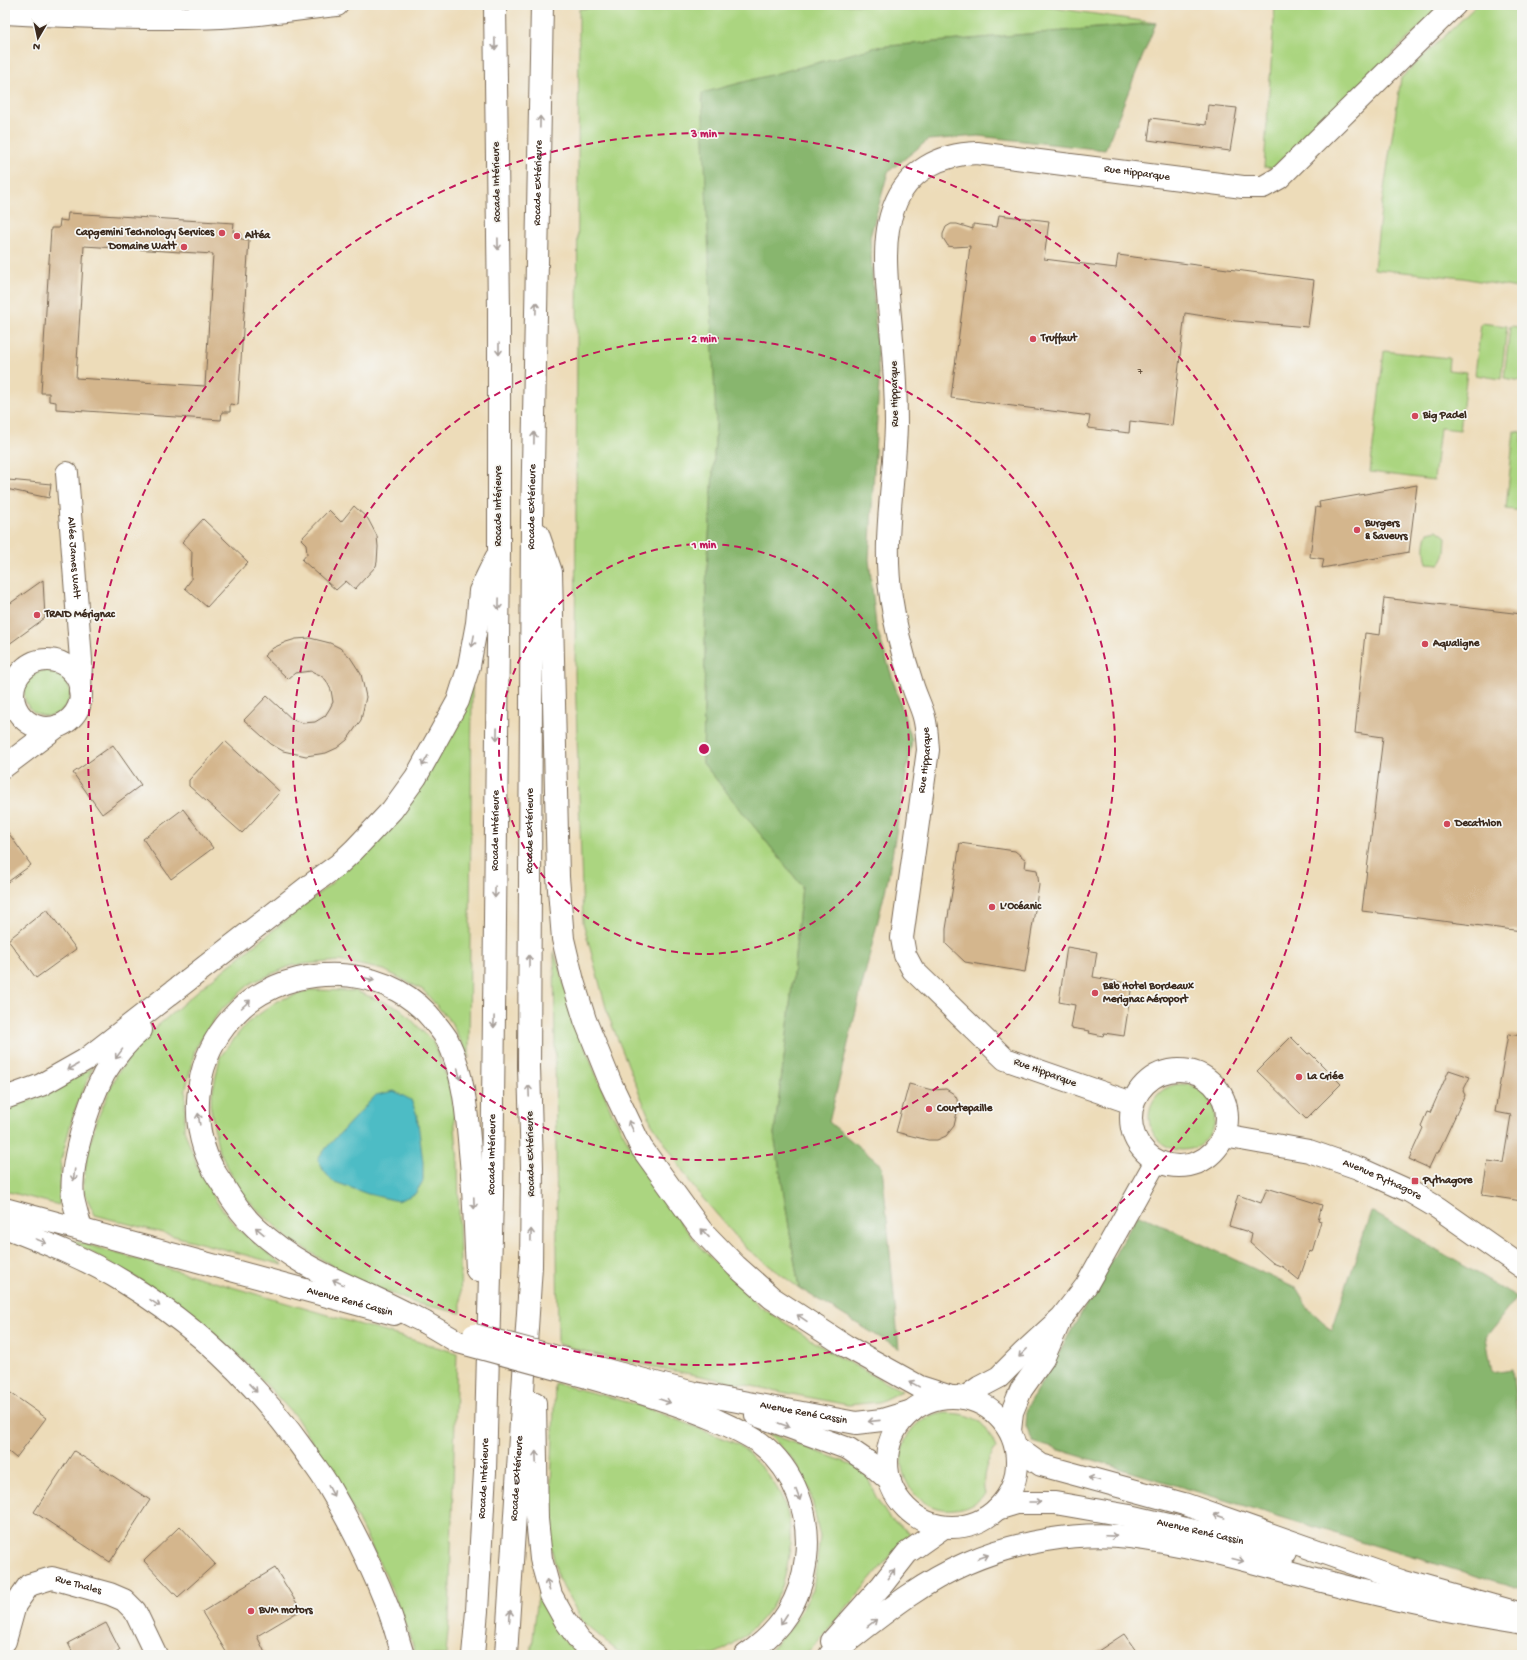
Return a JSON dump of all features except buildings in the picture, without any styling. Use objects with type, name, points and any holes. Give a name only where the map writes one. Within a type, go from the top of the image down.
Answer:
[{"type":"main road","points":[[5,13],[106,18],[222,17],[337,5]]},
{"type":"main road","name":"Rocade Intérieure","points":[[473,1655],[485,1472],[492,1196],[499,551],[499,310],[495,5]]},
{"type":"main road","name":"Rocade Extérieure","points":[[506,1655],[531,1266],[532,1167],[529,1067],[532,519],[542,5]]},
{"type":"main road","name":"Rue Hipparque","points":[[1132,1103],[1005,1059],[913,970],[905,955],[902,938],[928,750],[924,717],[911,681],[896,628],[890,587],[888,526],[896,424],[895,366],[886,268],[890,219],[899,195],[915,175],[937,161],[963,153],[977,153],[1243,187],[1263,187],[1279,178],[1455,5]]},
{"type":"main road","name":"Allée James Watt","points":[[67,473],[81,660],[80,692]]},
{"type":"main road","points":[[532,519],[551,572],[558,877],[563,939],[573,981],[585,1020],[611,1084],[641,1147],[702,1230],[772,1298],[846,1346],[920,1387],[982,1404],[998,1416],[1013,1439]]},
{"type":"main road","points":[[81,1228],[73,1198],[73,1180],[78,1149],[88,1113],[104,1074],[130,1039],[163,1011],[316,892],[338,865],[392,810],[412,782],[458,701],[468,666],[477,623],[480,591],[499,551]]},
{"type":"main road","points":[[5,766],[58,726],[68,721],[75,713],[79,703],[80,692],[78,681],[72,672],[63,664],[52,661],[41,661],[31,664],[22,671],[16,680],[13,691],[14,702],[18,713],[26,721],[36,726],[47,728],[58,726]]},
{"type":"main road","points":[[5,1098],[41,1085],[85,1060],[338,865]]},
{"type":"main road","points":[[485,1472],[474,1203],[469,1138],[464,1095],[458,1067],[446,1038],[427,1012],[406,994],[380,981],[354,976],[335,975],[308,976],[282,983],[250,1000],[232,1017],[216,1038],[206,1059],[199,1081],[198,1111],[202,1139],[212,1168],[232,1199],[255,1227],[290,1256],[314,1270],[424,1322],[458,1342],[587,1371],[631,1389],[692,1410],[728,1426],[759,1443],[779,1462],[794,1483],[807,1528],[807,1552],[804,1577],[796,1600],[780,1625],[761,1645],[746,1655]]},
{"type":"main road","points":[[1178,1070],[1193,1071],[1207,1079],[1219,1090],[1226,1104],[1228,1121],[1224,1136],[1216,1150],[1203,1161],[1188,1166],[1171,1166],[1156,1161],[1143,1151],[1134,1137],[1130,1120],[1132,1103],[1139,1090],[1150,1079],[1163,1072],[1178,1070]]},
{"type":"main road","name":"Avenue Pythagore","points":[[1224,1136],[1309,1151],[1358,1168],[1409,1191],[1438,1208],[1522,1267]]},
{"type":"main road","points":[[1062,1317],[1043,1359],[1021,1390],[1012,1412],[1013,1439],[1017,1470],[1011,1491],[997,1509],[982,1520],[964,1526],[944,1527],[926,1522],[911,1512],[898,1498],[890,1481],[887,1462],[890,1443],[899,1425],[912,1411],[930,1401],[957,1398],[999,1378],[1024,1352],[1062,1317],[1086,1286],[1156,1161]]},
{"type":"main road","name":"Avenue René Cassin","points":[[5,1209],[81,1228],[424,1322]]},
{"type":"main road","points":[[5,1227],[68,1252],[124,1282],[173,1316],[216,1350],[254,1389],[288,1428],[326,1482],[358,1542],[373,1575],[388,1609],[403,1655]]},
{"type":"main road","points":[[531,1266],[537,1519],[541,1559],[551,1594],[565,1620],[580,1641],[598,1655]]},
{"type":"main road","name":"Avenue René Cassin","points":[[587,1371],[694,1393],[856,1423],[882,1420],[912,1411]]},
{"type":"main road","name":"Avenue René Cassin","points":[[694,1393],[850,1449],[871,1464],[890,1481]]},
{"type":"main road","name":"Avenue René Cassin","points":[[1013,1439],[1041,1465],[1184,1504],[1401,1580]]},
{"type":"main road","name":"Avenue René Cassin","points":[[997,1509],[1017,1503],[1055,1503],[1130,1516],[1401,1580],[1522,1614]]},
{"type":"main road","points":[[818,1655],[882,1585],[908,1552],[944,1527]]},
{"type":"main road","points":[[830,1655],[906,1597],[935,1579],[968,1563],[1006,1549],[1037,1542],[1101,1536],[1128,1537],[1176,1544],[1397,1600],[1451,1612],[1522,1623]]},
{"type":"main road","name":"Rue Thales","points":[[5,1641],[15,1604],[29,1585],[52,1578],[110,1594],[124,1600],[135,1611],[156,1655]]},
{"type":"green space","points":[[620,5],[1034,5],[1156,23],[877,47],[716,424],[706,586],[703,763],[802,886],[787,1035],[774,1134],[799,1288],[746,1248],[694,1188],[651,1122],[608,1015],[583,922],[575,673],[579,9]]},
{"type":"green space","points":[[1275,5],[1443,5],[1273,168],[1264,167]]},
{"type":"green space","points":[[1477,5],[1522,5],[1522,289],[1463,278],[1374,269],[1381,209],[1401,78]]},
{"type":"green space","points":[[1156,23],[1105,150],[978,136],[928,140],[888,172],[870,237],[879,383],[869,559],[876,626],[912,740],[888,879],[829,1122],[882,1166],[899,1349],[799,1288],[774,1134],[787,1035],[802,886],[703,763],[706,586],[716,424],[702,93],[877,47]]},
{"type":"green space","points":[[1481,323],[1507,326],[1501,379],[1475,375]]},
{"type":"green space","points":[[1510,326],[1522,327],[1522,381],[1504,378]]},
{"type":"green space","points":[[1384,351],[1449,358],[1448,370],[1467,372],[1460,430],[1440,428],[1434,480],[1370,472]]},
{"type":"green space","points":[[1514,431],[1522,432],[1522,511],[1506,509]]},
{"type":"green space","points":[[1437,530],[1446,537],[1445,553],[1440,564],[1427,563],[1425,544],[1428,532]]},
{"type":"green space","points":[[52,670],[64,676],[69,684],[69,702],[64,710],[56,715],[42,716],[30,710],[25,702],[24,688],[30,676],[38,671]]},
{"type":"green space","points":[[472,687],[469,1058],[451,1022],[423,990],[384,970],[340,961],[293,965],[251,983],[219,1012],[195,1049],[186,1088],[184,1129],[198,1168],[216,1201],[239,1230],[283,1265],[95,1215],[83,1190],[87,1154],[98,1117],[117,1074],[146,1036],[201,988],[332,883]]},
{"type":"green space","points":[[554,951],[576,1026],[612,1113],[653,1186],[676,1217],[703,1250],[759,1306],[833,1354],[902,1391],[879,1402],[848,1405],[609,1358],[558,1344]]},
{"type":"green space","points":[[310,990],[355,991],[400,1008],[433,1042],[452,1092],[458,1162],[461,1313],[415,1303],[348,1276],[288,1238],[242,1195],[218,1148],[210,1104],[220,1057],[246,1024],[277,1001]]},
{"type":"green space","points":[[93,1067],[74,1112],[61,1160],[59,1205],[5,1191],[5,1109],[32,1100]]},
{"type":"green space","points":[[1182,1084],[1195,1087],[1205,1094],[1212,1104],[1215,1117],[1212,1130],[1205,1140],[1195,1147],[1182,1150],[1169,1147],[1159,1140],[1152,1130],[1149,1117],[1152,1104],[1159,1094],[1169,1087]]},
{"type":"green space","points":[[1371,1211],[1517,1297],[1486,1337],[1492,1372],[1512,1369],[1522,1453],[1522,1590],[1033,1442],[1026,1426],[1027,1408],[1138,1214],[1297,1289],[1309,1309],[1332,1330]]},
{"type":"green space","points":[[68,1239],[457,1353],[449,1620],[446,1655],[415,1655],[411,1638],[386,1576],[346,1496],[296,1417],[241,1357],[166,1295]]},
{"type":"green space","points":[[555,1383],[652,1410],[739,1445],[768,1475],[777,1488],[788,1514],[790,1529],[790,1543],[785,1576],[775,1601],[767,1613],[747,1634],[735,1643],[711,1655],[630,1655],[617,1651],[583,1622],[558,1578],[549,1537]]},
{"type":"green space","points":[[945,1413],[964,1415],[978,1420],[992,1438],[996,1448],[992,1453],[985,1470],[985,1494],[979,1500],[964,1508],[939,1508],[925,1503],[914,1493],[906,1480],[902,1466],[902,1451],[907,1437],[917,1424],[926,1418]]},
{"type":"green space","points":[[768,1433],[856,1466],[868,1478],[876,1497],[889,1518],[910,1533],[812,1648],[802,1655],[765,1655],[791,1628],[813,1590],[820,1537],[810,1491],[794,1461]]},
{"type":"green space","points":[[538,1595],[563,1639],[579,1655],[531,1655]]},
{"type":"water","points":[[394,1091],[411,1100],[417,1115],[423,1162],[423,1181],[415,1194],[398,1201],[368,1194],[332,1181],[323,1170],[318,1159],[327,1147],[376,1095]]},
{"type":"place","name":"Capgemini Technology Services","points":[[222,233]]},
{"type":"place","name":"Altéa","points":[[237,236]]},
{"type":"place","name":"Domaine Watt","points":[[184,247]]},
{"type":"place","name":"Truffaut","points":[[1033,339]]},
{"type":"place","name":"Big Padel","points":[[1415,416]]},
{"type":"place","name":"Burgers & Saveurs","points":[[1357,530]]},
{"type":"place","name":"TRAID Mérignac","points":[[37,615]]},
{"type":"place","name":"Aqualigne","points":[[1425,644]]},
{"type":"place","name":"Decathlon","points":[[1447,824]]},
{"type":"place","name":"L’Océanic","points":[[992,907]]},
{"type":"place","name":"B&b Hotel Bordeaux Merignac Aéroport","points":[[1095,993]]},
{"type":"place","name":"La Criée","points":[[1299,1077]]},
{"type":"place","name":"Courtepaille","points":[[929,1109]]},
{"type":"place","name":"Pythagore","points":[[1415,1181]]},
{"type":"place","name":"BVM motors","points":[[251,1611]]}]
